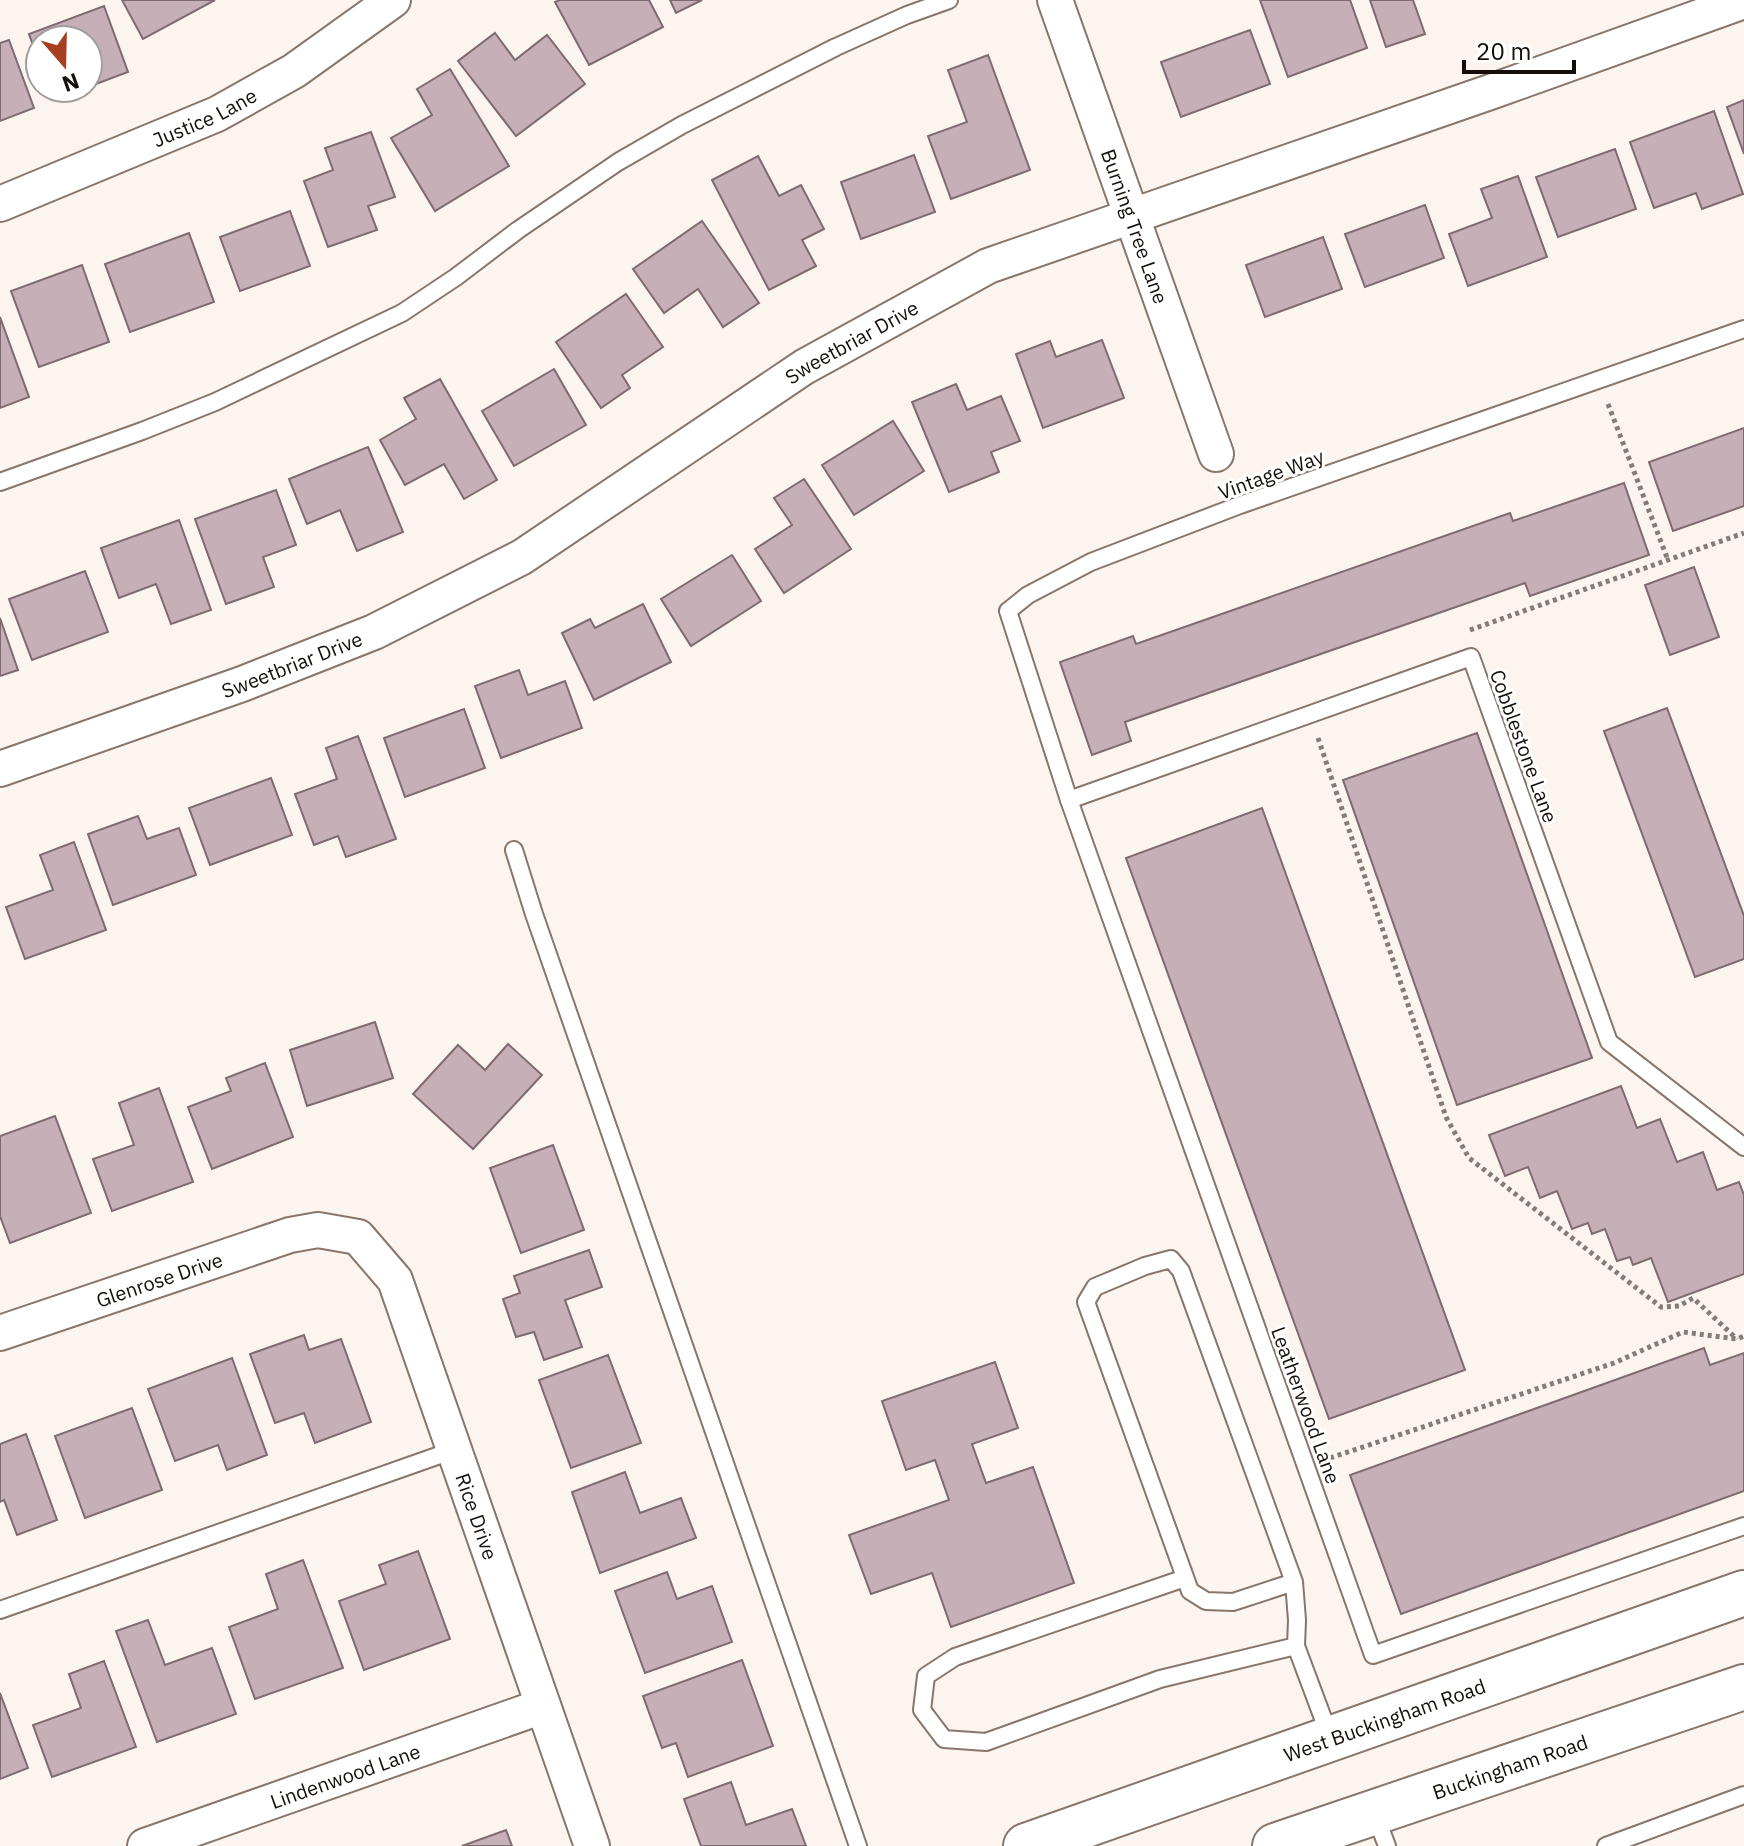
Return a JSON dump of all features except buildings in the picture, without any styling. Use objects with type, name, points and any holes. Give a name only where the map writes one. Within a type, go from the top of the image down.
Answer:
[{"type":"main road","name":"West Buckingham Road","points":[[1026,1846],[1101,1834],[1331,1739],[1744,1593]]},
{"type":"main road","name":"Buckingham Road","points":[[1275,1846],[1381,1828],[1740,1692]]},
{"type":"street","name":"Justice Lane","points":[[0,204],[217,114],[294,71],[393,0]]},
{"type":"street","name":"Burning Tree Lane","points":[[1055,0],[1216,454]]},
{"type":"street","name":"Sweetbriar Drive","points":[[0,769],[242,684],[374,632],[522,557],[804,367],[988,266],[1744,1]]},
{"type":"street","name":"Glenrose Drive","points":[[0,1333],[290,1235],[318,1230]]},
{"type":"street","name":"Rice Drive","points":[[318,1230],[358,1237],[395,1280],[592,1846]]},
{"type":"street","name":"Lindenwood Lane","points":[[145,1846],[543,1706]]},
{"type":"lane","points":[[0,482],[215,402],[402,313],[618,162],[682,125],[836,47],[949,0]]},
{"type":"lane","name":"Vintage Way","points":[[1069,800],[1008,611],[1028,595],[1091,562],[1240,505],[1744,329]]},
{"type":"lane","name":"Cobblestone Lane","points":[[1069,800],[1471,657],[1609,1042],[1744,1147]]},
{"type":"lane","name":"Leatherwood Lane","points":[[1069,800],[1373,1655],[1744,1526]]},
{"type":"lane","points":[[514,850],[858,1846]]},
{"type":"lane","points":[[1294,1582],[1233,1602],[1206,1601],[1190,1591],[1086,1302],[1095,1287],[1145,1266],[1171,1259],[1181,1271],[1294,1582],[1296,1646],[1331,1739]]},
{"type":"lane","points":[[0,1610],[454,1450]]},
{"type":"lane","points":[[1185,1578],[955,1657],[926,1676],[922,1710],[944,1739],[986,1742],[1160,1679],[1296,1646]]},
{"type":"lane","points":[[1606,1846],[1744,1795]]},
{"type":"path","points":[[1598,380],[1668,560]]},
{"type":"path","points":[[1310,715],[1446,1117],[1469,1158],[1661,1307],[1679,1306],[1693,1298],[1740,1338]]},
{"type":"path","points":[[1306,1465],[1614,1363],[1683,1332],[1740,1338]]}]
